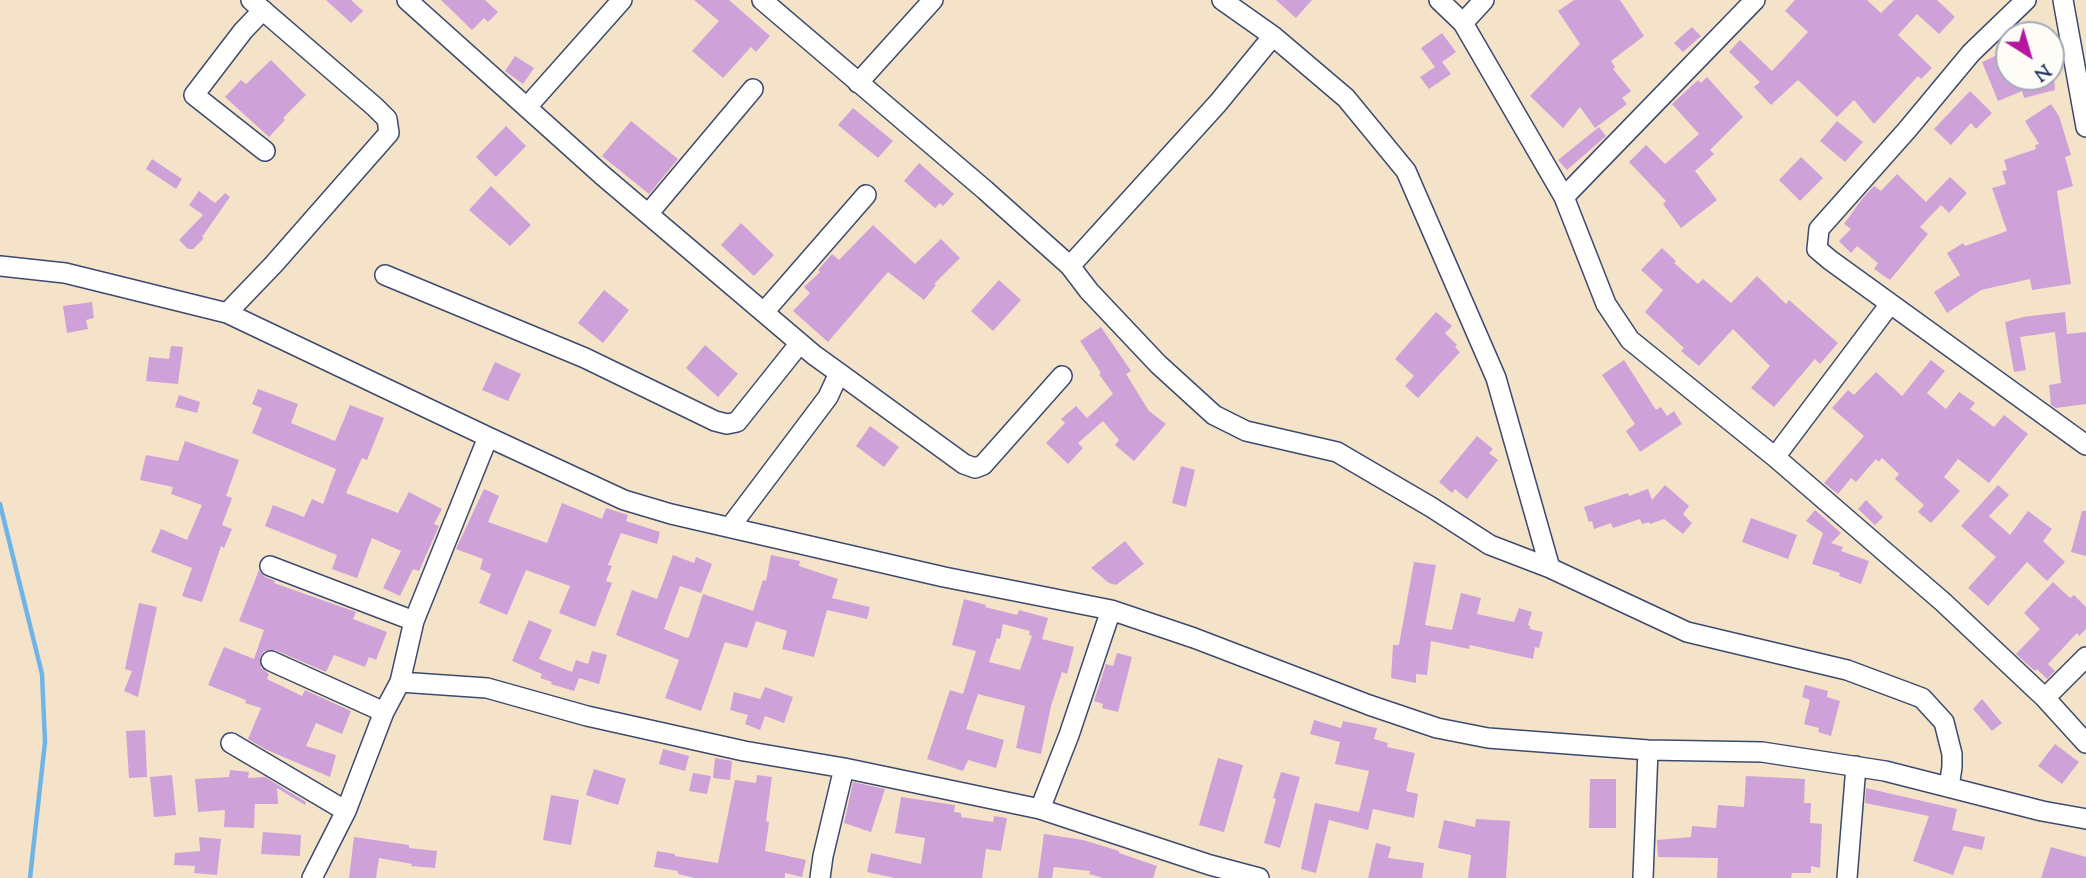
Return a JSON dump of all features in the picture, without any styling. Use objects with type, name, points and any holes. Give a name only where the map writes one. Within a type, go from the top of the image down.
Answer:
[{"type":"street","points":[[527,107],[622,0]]},
{"type":"street","points":[[762,0],[1070,266],[1089,291],[1158,364],[1214,415],[1246,431],[1337,452],[1490,545],[1550,568],[1687,632],[1847,670],[1922,698],[1944,722],[1952,754],[1949,787]]},
{"type":"street","points":[[858,83],[933,0]]},
{"type":"street","points":[[1222,0],[1272,36],[1346,98],[1406,171],[1496,378],[1550,568]]},
{"type":"street","points":[[1439,0],[1463,23],[1564,197],[1606,304],[1630,340],[1775,457],[1943,602],[2045,698],[2086,743]]},
{"type":"street","points":[[1463,23],[1484,0]]},
{"type":"street","points":[[1564,197],[1755,0]]},
{"type":"street","points":[[2026,0],[1971,53],[1819,229],[1817,248],[2086,445]]},
{"type":"street","points":[[2063,0],[2086,127]]},
{"type":"street","points":[[419,4],[527,107],[800,343],[964,464],[975,468],[983,465],[1062,376]]},
{"type":"street","points":[[226,313],[274,264],[389,133],[387,118],[257,5],[243,31],[194,95],[265,151]]},
{"type":"street","points":[[1070,266],[1218,103],[1272,36]]},
{"type":"street","points":[[648,214],[753,89]]},
{"type":"street","points":[[764,312],[866,195]]},
{"type":"street","points":[[0,266],[65,273],[226,313],[624,500],[671,514],[944,577],[1111,610],[1437,728],[1488,738],[1648,750],[1762,752],[1885,771],[2042,811],[2086,819]]},
{"type":"street","points":[[385,275],[585,358],[715,421],[727,424],[737,422],[800,343]]},
{"type":"street","points":[[1775,457],[1890,303]]},
{"type":"street","points":[[730,527],[828,397],[839,373]]},
{"type":"street","points":[[312,878],[346,811],[384,712],[400,682],[414,621],[488,437]]},
{"type":"street","points":[[270,566],[414,621]]},
{"type":"street","points":[[1040,809],[1069,735],[1111,610]]},
{"type":"street","points":[[2045,698],[2086,657]]},
{"type":"street","points":[[271,661],[384,712]]},
{"type":"street","points":[[400,682],[487,688],[600,719],[744,751],[844,768],[1040,809],[1209,872],[1259,878]]},
{"type":"street","points":[[231,743],[346,811]]},
{"type":"street","points":[[1643,878],[1648,750]]},
{"type":"street","points":[[1847,878],[1856,766]]},
{"type":"street","points":[[820,878],[844,768]]},
{"type":"building","points":[[326,0],[351,0],[363,11],[351,23]]},
{"type":"building","points":[[441,0],[485,0],[498,12],[488,22],[484,18],[472,30]]},
{"type":"building","points":[[694,0],[729,0],[770,36],[756,52],[751,47],[723,78],[692,51],[719,21]]},
{"type":"building","points":[[1276,0],[1312,0],[1296,18]]},
{"type":"building","points":[[1574,0],[1620,0],[1644,36],[1611,61],[1615,67],[1613,69],[1631,91],[1622,98],[1627,104],[1595,128],[1580,107],[1563,128],[1530,96],[1580,44],[1558,11]]},
{"type":"building","points":[[1795,0],[1867,0],[1881,13],[1894,0],[1937,0],[1955,17],[1939,34],[1917,14],[1898,35],[1932,68],[1921,79],[1918,76],[1874,124],[1854,100],[1837,117],[1798,80],[1771,105],[1754,87],[1760,82],[1729,52],[1740,40],[1772,71],[1808,32],[1785,11]]},
{"type":"building","points":[[1692,27],[1701,36],[1683,52],[1674,43]]},
{"type":"building","points":[[1442,33],[1456,52],[1442,62],[1451,74],[1429,89],[1420,77],[1435,67],[1421,48]]},
{"type":"building","points":[[515,56],[534,68],[523,84],[505,71]]},
{"type":"building","points":[[1995,56],[1995,91],[2022,91],[1998,101],[1982,62]]},
{"type":"building","points":[[271,60],[306,95],[269,137],[225,97],[241,80],[246,84]]},
{"type":"building","points":[[1707,77],[1743,117],[1710,150],[1714,154],[1695,171],[1717,200],[1681,228],[1663,204],[1666,201],[1629,162],[1646,145],[1665,164],[1699,134],[1672,104],[1698,80],[1701,83]]},
{"type":"building","points":[[1970,91],[1992,113],[1976,129],[1971,123],[1951,145],[1934,129]]},
{"type":"building","points":[[2022,91],[2051,91],[2024,98]]},
{"type":"building","points":[[2051,104],[2059,116],[2071,155],[2065,157],[2073,186],[2057,191],[2071,284],[2032,290],[2030,279],[1981,290],[1947,313],[1934,292],[1960,275],[1947,253],[1963,243],[1965,246],[2007,231],[1992,188],[2006,184],[2002,171],[2007,170],[2004,160],[2036,149],[2035,145],[2039,144],[2025,121]]},
{"type":"building","points":[[853,108],[893,141],[878,158],[838,125]]},
{"type":"building","points":[[631,121],[678,159],[649,194],[602,156]]},
{"type":"building","points":[[1837,121],[1863,142],[1845,162],[1820,141]]},
{"type":"building","points":[[506,126],[526,146],[496,177],[476,157]]},
{"type":"building","points":[[1599,127],[1606,136],[1567,170],[1558,160]]},
{"type":"building","points":[[1801,157],[1823,178],[1800,201],[1779,180]]},
{"type":"building","points":[[152,159],[182,179],[176,189],[146,169]]},
{"type":"building","points":[[919,163],[954,194],[943,206],[940,203],[935,208],[904,181]]},
{"type":"building","points":[[1897,174],[1926,202],[1950,177],[1967,193],[1949,213],[1941,205],[1920,227],[1928,234],[1890,280],[1874,269],[1878,263],[1857,246],[1851,253],[1839,241],[1851,229],[1844,224],[1862,199],[1874,186],[1881,191]]},
{"type":"building","points":[[491,186],[531,225],[510,246],[469,210]]},
{"type":"building","points":[[199,191],[215,203],[225,193],[230,197],[202,237],[204,238],[193,249],[188,249],[179,240],[203,215],[189,205]]},
{"type":"building","points":[[741,223],[774,255],[754,276],[721,245]]},
{"type":"building","points":[[873,225],[915,264],[941,239],[960,258],[934,284],[936,285],[924,300],[888,272],[828,342],[793,311],[810,293],[804,287],[820,272],[818,270],[832,254],[839,260]]},
{"type":"building","points":[[1662,248],[1676,261],[1674,263],[1698,284],[1703,279],[1731,303],[1757,276],[1786,304],[1789,300],[1838,343],[1820,364],[1815,359],[1774,407],[1751,388],[1770,366],[1733,329],[1699,366],[1681,351],[1684,348],[1645,312],[1663,290],[1641,270]]},
{"type":"building","points":[[999,280],[1021,300],[993,331],[971,311]]},
{"type":"building","points":[[604,290],[629,310],[603,343],[578,323]]},
{"type":"building","points":[[92,302],[94,318],[86,320],[88,329],[67,333],[63,306]]},
{"type":"building","points":[[1436,312],[1452,326],[1445,333],[1460,352],[1418,398],[1405,386],[1414,376],[1395,359]]},
{"type":"building","points":[[2065,312],[2067,334],[2086,332],[2086,404],[2056,408],[2051,405],[2049,385],[2061,383],[2055,332],[2020,337],[2026,370],[2014,372],[2005,322]]},
{"type":"building","points":[[1101,327],[1131,371],[1126,374],[1149,411],[1166,424],[1134,461],[1115,445],[1119,440],[1103,421],[1078,443],[1083,448],[1068,464],[1046,443],[1065,423],[1061,419],[1076,406],[1087,418],[1113,394],[1080,341]]},
{"type":"building","points":[[705,345],[738,374],[718,397],[686,368]]},
{"type":"building","points":[[171,346],[183,347],[178,384],[146,381],[149,357],[169,359]]},
{"type":"building","points":[[1624,360],[1656,410],[1661,407],[1667,416],[1674,411],[1682,424],[1640,452],[1626,431],[1635,424],[1602,375]]},
{"type":"building","points":[[1931,360],[1945,371],[1927,393],[1946,409],[1959,392],[1975,403],[1970,409],[1994,427],[2004,415],[2028,434],[1989,483],[1958,459],[1944,477],[1960,491],[1931,523],[1918,512],[1924,505],[1895,479],[1899,474],[1882,458],[1879,462],[1876,459],[1856,482],[1851,478],[1838,494],[1824,483],[1864,436],[1832,408],[1848,390],[1854,395],[1876,372],[1902,396]]},
{"type":"building","points":[[495,362],[521,374],[508,401],[482,390]]},
{"type":"building","points":[[258,389],[298,404],[291,423],[335,441],[350,405],[384,418],[367,460],[362,458],[346,493],[398,513],[409,492],[442,509],[434,524],[439,526],[419,571],[413,569],[400,596],[383,588],[401,551],[372,538],[357,578],[332,569],[337,555],[265,526],[273,505],[304,517],[312,499],[323,504],[336,469],[252,433],[262,408],[252,404]]},
{"type":"building","points":[[179,395],[200,402],[197,413],[175,407]]},
{"type":"building","points":[[870,426],[899,447],[884,467],[856,446]]},
{"type":"building","points":[[1477,436],[1493,449],[1489,453],[1498,460],[1467,499],[1455,489],[1452,493],[1439,482]]},
{"type":"building","points":[[185,441],[239,460],[226,496],[232,498],[222,525],[232,529],[224,548],[221,546],[202,602],[182,596],[192,568],[151,552],[161,529],[187,540],[202,505],[171,494],[173,487],[140,480],[146,455],[178,461]]},
{"type":"building","points":[[1181,466],[1195,470],[1186,507],[1172,503]]},
{"type":"building","points":[[1665,485],[1689,506],[1683,514],[1692,523],[1683,534],[1664,519],[1642,524],[1640,519],[1613,528],[1611,523],[1594,529],[1592,521],[1589,522],[1584,507],[1648,489],[1652,500]]},
{"type":"building","points":[[1998,485],[2009,495],[1989,516],[2010,535],[2028,511],[2052,529],[2043,541],[2065,562],[2047,581],[2027,562],[1988,606],[1968,588],[1996,557],[1961,526]]},
{"type":"building","points":[[484,489],[499,496],[488,522],[547,543],[562,503],[602,519],[606,508],[628,515],[626,521],[660,532],[657,544],[621,533],[608,565],[612,566],[606,581],[612,583],[595,627],[559,613],[570,586],[526,570],[507,615],[479,603],[491,574],[480,569],[483,559],[456,549]]},
{"type":"building","points":[[1866,500],[1883,517],[1875,525],[1858,509]]},
{"type":"building","points":[[1815,510],[1841,533],[1831,543],[1843,547],[1841,551],[1869,561],[1861,584],[1839,576],[1840,573],[1812,564],[1823,533],[1806,521]]},
{"type":"building","points":[[2082,511],[2086,511],[2086,556],[2071,552]]},
{"type":"building","points":[[1751,518],[1797,535],[1788,559],[1742,542]]},
{"type":"building","points":[[1125,541],[1144,564],[1116,585],[1109,583],[1091,568]]},
{"type":"building","points":[[673,555],[694,563],[696,557],[712,564],[701,593],[680,586],[664,629],[687,638],[703,594],[753,611],[763,580],[766,581],[771,555],[800,561],[799,566],[838,579],[832,598],[870,607],[867,619],[827,610],[814,657],[782,649],[787,631],[756,621],[747,648],[725,642],[701,711],[665,698],[679,660],[616,635],[632,590],[657,599]]},
{"type":"building","points":[[1414,562],[1436,565],[1425,625],[1452,630],[1461,593],[1481,598],[1477,614],[1514,622],[1519,608],[1532,612],[1528,625],[1530,629],[1543,632],[1539,648],[1535,647],[1533,659],[1470,645],[1469,649],[1431,641],[1427,675],[1416,674],[1416,683],[1391,678],[1393,645],[1399,645]]},
{"type":"building","points":[[259,570],[265,577],[275,581],[274,583],[356,612],[353,619],[387,632],[376,660],[369,657],[365,667],[334,655],[326,672],[275,650],[264,651],[260,657],[261,668],[269,674],[267,679],[302,696],[305,690],[351,711],[342,734],[316,723],[306,746],[336,755],[330,777],[248,739],[261,708],[208,685],[224,647],[254,659],[264,630],[239,621]]},
{"type":"building","points":[[2053,582],[2070,598],[2074,595],[2086,607],[2086,629],[2079,636],[2077,633],[2048,664],[2055,671],[2047,679],[2016,654],[2040,629],[2024,613]]},
{"type":"building","points":[[964,599],[1017,615],[1019,610],[1048,618],[1042,639],[1074,647],[1067,674],[1062,672],[1051,706],[1041,754],[1016,748],[1025,706],[978,694],[966,729],[1004,740],[996,768],[968,760],[963,771],[927,759],[950,690],[963,694],[976,651],[952,645]],"holes":[[[1003,624],[1030,631],[1029,635],[1032,636],[1020,670],[989,662],[997,638],[1000,639]]]},
{"type":"building","points":[[139,603],[157,607],[138,697],[124,691],[132,671],[125,669]]},
{"type":"building","points":[[529,620],[552,630],[539,659],[572,672],[576,660],[588,664],[592,651],[607,655],[599,684],[579,678],[574,691],[551,684],[552,682],[540,678],[542,674],[512,661]]},
{"type":"building","points":[[1117,653],[1132,657],[1118,712],[1102,708],[1103,704],[1094,701],[1106,664],[1113,666]]},
{"type":"building","points":[[1805,685],[1828,691],[1827,697],[1840,701],[1831,736],[1818,732],[1819,728],[1804,724],[1810,700],[1802,697]]},
{"type":"building","points":[[765,687],[793,697],[784,723],[765,716],[760,730],[745,724],[748,715],[730,710],[734,692],[760,699]]},
{"type":"building","points":[[1982,699],[2002,723],[1992,731],[1973,709]]},
{"type":"building","points":[[1314,720],[1341,728],[1343,721],[1377,728],[1374,739],[1388,743],[1387,747],[1415,753],[1406,791],[1418,794],[1414,818],[1373,809],[1368,830],[1329,820],[1316,873],[1301,869],[1315,803],[1359,812],[1369,771],[1335,764],[1340,742],[1310,734]]},
{"type":"building","points":[[145,730],[147,777],[129,778],[126,731]]},
{"type":"building","points":[[2055,744],[2079,762],[2062,784],[2038,766]]},
{"type":"building","points":[[663,749],[689,756],[685,771],[659,764]]},
{"type":"building","points":[[715,758],[732,761],[730,780],[713,778]]},
{"type":"building","points":[[1218,758],[1243,765],[1224,832],[1199,825]]},
{"type":"building","points":[[594,769],[626,779],[618,805],[586,795]]},
{"type":"building","points":[[230,770],[249,772],[248,778],[265,777],[306,802],[305,805],[277,788],[278,804],[255,804],[254,828],[224,827],[225,810],[198,812],[195,779],[229,777]]},
{"type":"building","points":[[1281,772],[1300,777],[1280,848],[1264,843]]},
{"type":"building","points":[[693,773],[711,776],[707,794],[689,791]]},
{"type":"building","points":[[172,775],[176,815],[154,817],[150,777]]},
{"type":"building","points":[[757,775],[772,777],[765,851],[806,860],[802,877],[785,873],[785,878],[695,878],[678,874],[678,871],[654,867],[657,851],[718,863],[735,780],[756,783]]},
{"type":"building","points":[[1746,776],[1805,779],[1804,803],[1811,803],[1810,823],[1822,824],[1820,868],[1811,866],[1811,873],[1792,873],[1791,878],[1717,878],[1718,858],[1658,857],[1657,840],[1691,837],[1692,826],[1716,828],[1718,805],[1744,807]]},
{"type":"building","points":[[1590,779],[1616,779],[1616,828],[1589,828]]},
{"type":"building","points":[[853,782],[885,789],[871,832],[844,823]]},
{"type":"building","points":[[1866,788],[1957,809],[1952,830],[1985,837],[1982,850],[1964,846],[1953,875],[1913,861],[1929,816],[1865,803]]},
{"type":"building","points":[[551,795],[579,800],[571,845],[543,840]]},
{"type":"building","points":[[901,797],[955,805],[954,812],[961,813],[961,817],[993,822],[994,816],[1007,818],[1001,851],[986,849],[982,878],[895,878],[867,872],[871,853],[921,864],[925,838],[895,833]]},
{"type":"building","points":[[1476,819],[1510,821],[1506,878],[1468,878],[1471,855],[1438,848],[1444,820],[1475,827]]},
{"type":"building","points":[[263,832],[301,835],[300,856],[261,854]]},
{"type":"building","points":[[1044,834],[1083,840],[1157,866],[1153,878],[1103,878],[1089,874],[1090,871],[1054,867],[1052,878],[1038,878]]},
{"type":"building","points":[[199,837],[221,839],[217,875],[194,873],[195,866],[174,865],[175,853],[200,851]]},
{"type":"building","points":[[354,837],[437,851],[435,868],[411,866],[412,864],[379,858],[376,878],[349,878]]},
{"type":"building","points":[[1376,843],[1391,847],[1388,858],[1424,863],[1422,878],[1368,878]]},
{"type":"building","points":[[2051,847],[2086,857],[2086,878],[2041,878]]},
{"type":"waterway","points":[[0,504],[42,674],[45,742],[30,878]]}]
